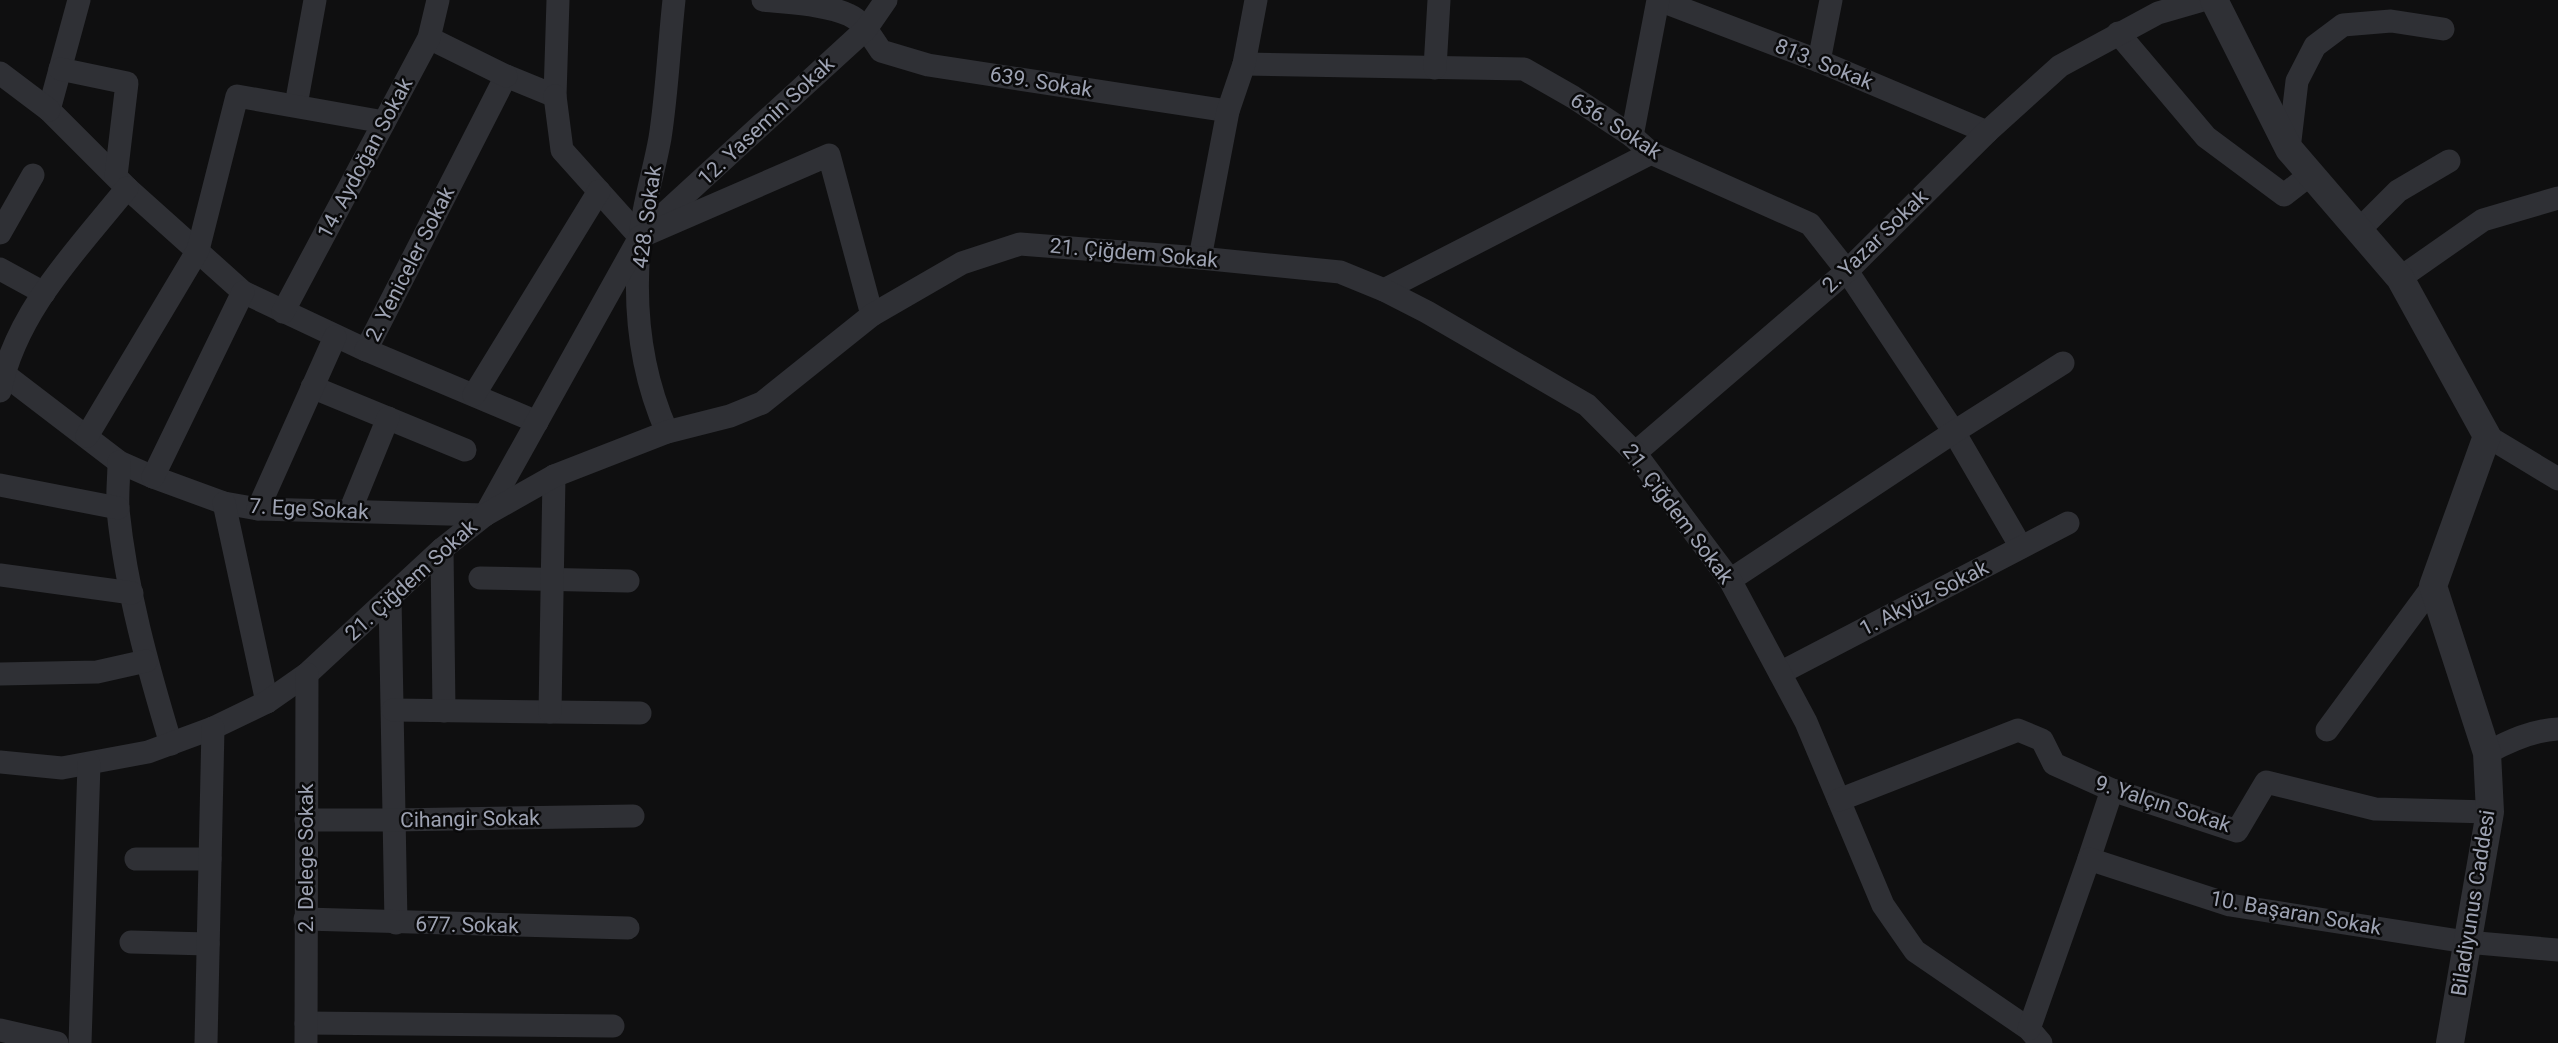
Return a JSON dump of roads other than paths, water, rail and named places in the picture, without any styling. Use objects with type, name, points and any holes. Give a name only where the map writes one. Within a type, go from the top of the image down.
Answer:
[{"type":"street","points":[[49,110],[79,0]]},
{"type":"street","points":[[296,105],[315,0]]},
{"type":"street","name":"14. Aydoğan Sokak","points":[[283,312],[429,38],[438,0]]},
{"type":"street","points":[[558,0],[555,96],[562,150],[640,237]]},
{"type":"street","name":"428. Sokak","points":[[667,432],[653,400],[643,352],[637,302],[640,237],[660,138],[674,0]]},
{"type":"street","name":"639. Sokak","points":[[762,0],[806,5],[849,15],[866,29],[881,51],[928,65],[1228,111]]},
{"type":"street","name":"12. Yasemin Sokak","points":[[640,237],[866,29],[886,0]]},
{"type":"street","points":[[1200,258],[1228,111],[1244,64],[1256,0]]},
{"type":"street","points":[[1435,68],[1439,0]]},
{"type":"street","points":[[1632,136],[1658,0]]},
{"type":"street","name":"813. Sokak","points":[[1658,0],[1819,61],[1987,132]]},
{"type":"street","points":[[1819,61],[1831,0]]},
{"type":"street","name":"2. Yazar Sokak","points":[[1635,453],[1847,271],[1987,132],[2060,66],[2158,13],[2203,0]]},
{"type":"street","points":[[2214,0],[2289,149],[2400,278],[2487,436],[2558,479]]},
{"type":"street","points":[[2289,149],[2297,81],[2315,46],[2343,25],[2391,21],[2443,29]]},
{"type":"street","points":[[2118,33],[2206,137],[2284,195],[2311,174]]},
{"type":"street","points":[[429,38],[506,76],[555,96]]},
{"type":"street","name":"636. Sokak","points":[[1244,64],[1524,69],[1632,136],[1651,153],[1810,224],[1847,271],[1954,432],[2021,547]]},
{"type":"street","points":[[1,378],[24,324],[121,182],[127,82],[60,69]]},
{"type":"street","name":"2. Yeniceler Sokak","points":[[0,73],[49,110],[121,182],[243,292],[366,350],[506,76]]},
{"type":"street","points":[[87,436],[198,250],[237,96],[384,122]]},
{"type":"street","points":[[1384,290],[1651,153]]},
{"type":"street","points":[[485,515],[640,237],[829,155],[872,315]]},
{"type":"street","points":[[2359,230],[2398,191],[2449,161]]},
{"type":"street","points":[[0,233],[33,175]]},
{"type":"street","points":[[474,395],[599,191]]},
{"type":"street","points":[[2400,278],[2483,220],[2558,198]]},
{"type":"street","name":"21. Çiğdem Sokak","points":[[0,762],[61,768],[148,752],[213,728],[267,702],[307,674],[442,549],[485,515],[554,476],[667,432],[730,416],[762,403],[872,315],[962,263],[1020,244],[1340,272],[1427,312],[1587,405],[1635,453],[1730,580],[1806,722],[1884,905],[1914,951],[2035,1036]]},
{"type":"street","points":[[0,269],[44,293]]},
{"type":"street","points":[[153,477],[243,292]]},
{"type":"street","points":[[258,509],[335,337]]},
{"type":"street","points":[[366,350],[537,422]]},
{"type":"street","points":[[1730,580],[2063,363]]},
{"type":"street","name":"7. Ege Sokak","points":[[1,378],[119,461],[153,477],[224,503],[258,509],[485,515]]},
{"type":"street","points":[[312,387],[465,450]]},
{"type":"street","points":[[351,511],[388,418]]},
{"type":"street","points":[[2327,730],[2433,586],[2487,436]]},
{"type":"street","points":[[119,461],[118,508],[132,593],[146,661],[171,744]]},
{"type":"street","points":[[550,712],[554,476]]},
{"type":"street","points":[[0,485],[118,508]]},
{"type":"street","points":[[224,503],[267,702]]},
{"type":"street","name":"1. Akyüz Sokak","points":[[1780,673],[2068,523]]},
{"type":"street","points":[[442,549],[444,711]]},
{"type":"street","points":[[0,575],[132,593]]},
{"type":"street","points":[[480,578],[628,581]]},
{"type":"street","name":"Biladiyunus Caddesi","points":[[2433,586],[2487,753],[2490,812],[2450,1043]]},
{"type":"street","points":[[390,598],[396,923]]},
{"type":"street","points":[[0,674],[97,672],[146,661]]},
{"type":"street","name":"2. Delege Sokak","points":[[306,1033],[307,674]]},
{"type":"street","points":[[393,710],[640,713]]},
{"type":"street","points":[[206,1043],[213,728]]},
{"type":"street","points":[[2487,753],[2510,740],[2546,729],[2558,729]]},
{"type":"street","name":"9. Yalçın Sokak","points":[[1839,800],[2018,730],[2042,740],[2054,764],[2112,790],[2237,831],[2266,782],[2375,809],[2490,812]]},
{"type":"street","points":[[80,1043],[89,764]]},
{"type":"street","points":[[2035,1036],[2112,790]]},
{"type":"street","name":"Cihangir Sokak","points":[[306,820],[633,816]]},
{"type":"street","points":[[136,859],[210,859]]},
{"type":"street","name":"10. Başaran Sokak","points":[[2089,859],[2230,905],[2466,942],[2558,950]]},
{"type":"street","name":"677. Sokak","points":[[305,919],[628,929]]},
{"type":"street","points":[[131,942],[208,944]]},
{"type":"street","points":[[306,1033],[613,1026]]},
{"type":"street","points":[[0,1030],[57,1043]]}]
